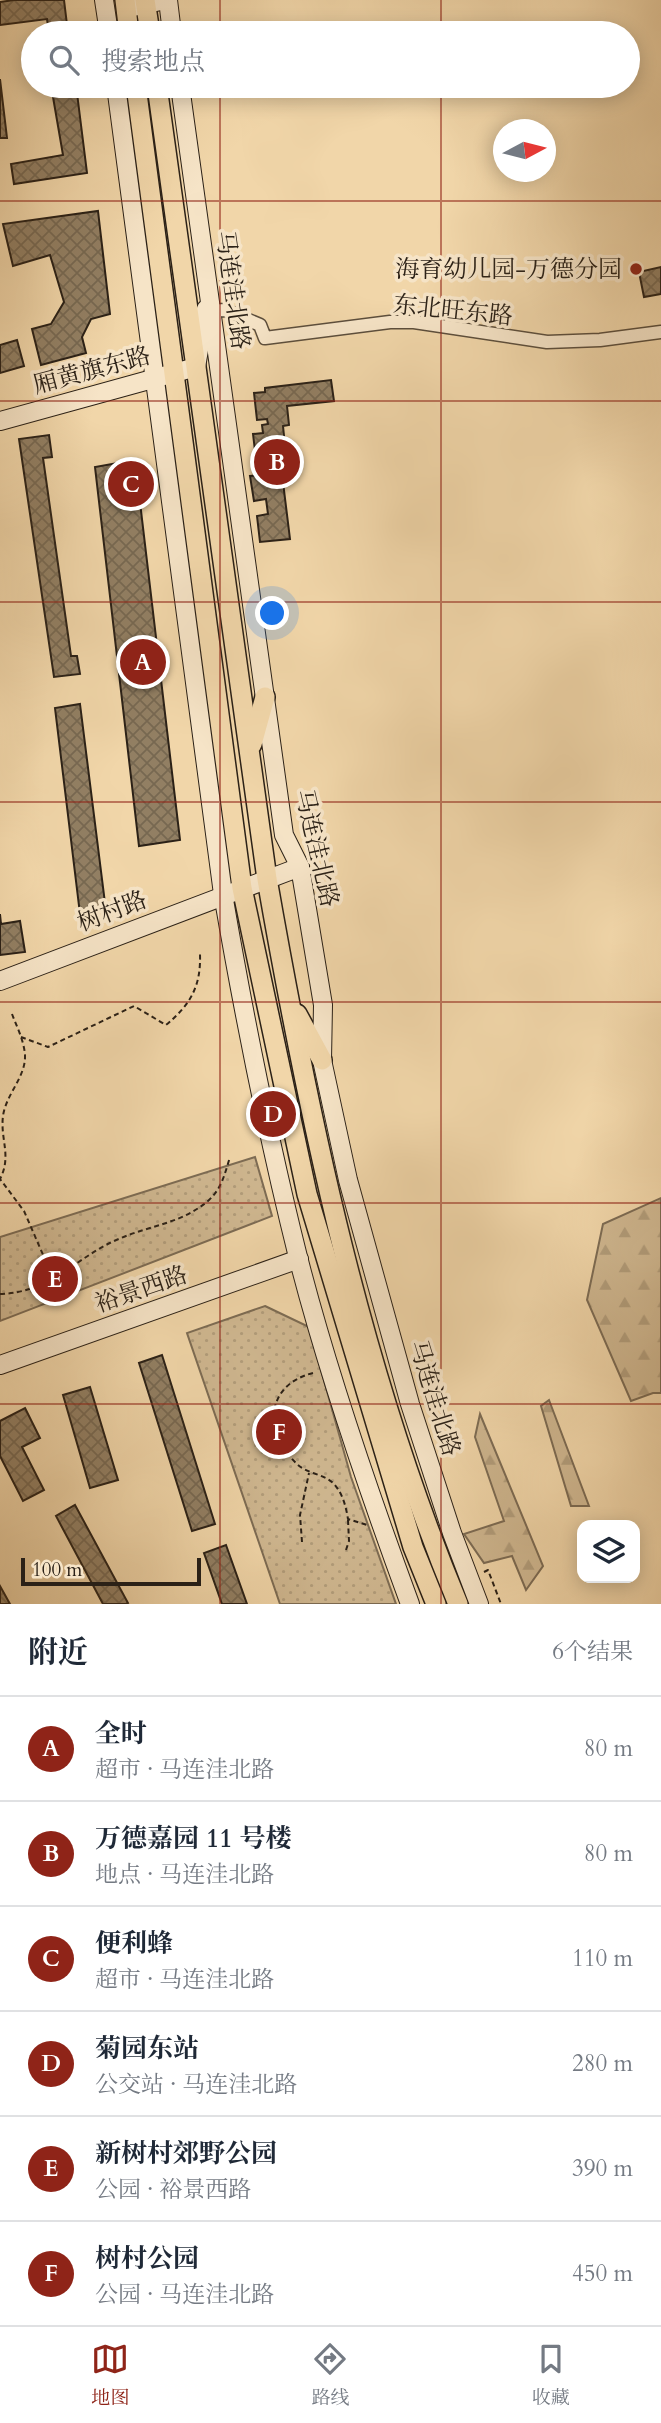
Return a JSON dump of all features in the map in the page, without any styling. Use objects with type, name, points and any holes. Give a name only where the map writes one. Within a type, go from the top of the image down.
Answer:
[{"type":"main road","points":[[152,21],[156,1]]},
{"type":"main road","points":[[138,98],[165,375],[242,888],[307,1194],[413,1547],[436,1604]]},
{"type":"main road","name":"马连洼北路","points":[[159,98],[267,879],[288,996],[327,1189],[369,1344],[432,1541],[458,1604]]},
{"type":"main road","points":[[249,751],[265,697]]},
{"type":"main road","points":[[288,996],[322,1060]]},
{"type":"street","points":[[104,0],[107,21]]},
{"type":"street","points":[[126,4],[156,1],[166,21]]},
{"type":"street","points":[[118,98],[165,375],[223,894],[251,1050],[299,1259],[380,1522],[410,1604]]},
{"type":"street","points":[[127,165],[136,98]]},
{"type":"street","name":"马连洼北路","points":[[182,98],[284,835],[300,867],[323,1005],[322,1060],[348,1180],[410,1404],[452,1533],[479,1604]]},
{"type":"street","points":[[196,367],[208,292]]},
{"type":"street","name":"东北旺东路","points":[[211,311],[225,310],[260,325],[265,338],[390,322],[414,322],[547,342],[600,340],[661,332]]},
{"type":"street","name":"厢黄旗东路","points":[[0,421],[196,367]]},
{"type":"street","name":"树村路","points":[[0,981],[223,894],[300,867]]},
{"type":"street","name":"裕景西路","points":[[0,1365],[299,1259]]},
{"type":"path","points":[[20,1036],[48,1047],[134,1006],[166,1024],[183,1011],[197,988],[201,975],[200,954]]},
{"type":"path","points":[[12,1014],[25,1055],[22,1072],[6,1102],[2,1119],[8,1151],[6,1168],[0,1179],[24,1211],[54,1280]]},
{"type":"path","points":[[0,1294],[54,1280],[118,1239],[176,1222],[194,1212],[211,1198],[223,1183],[230,1157]]},
{"type":"path","points":[[331,1368],[287,1383],[276,1398],[274,1415],[278,1438],[298,1466],[331,1480],[338,1488],[348,1519],[349,1541],[346,1550]]},
{"type":"path","points":[[302,1542],[300,1515],[309,1472]]},
{"type":"path","points":[[348,1519],[362,1526],[380,1522]]},
{"type":"path","points":[[486,1583],[482,1572],[488,1570],[501,1604]]},
{"type":"green space","points":[[255,1157],[272,1216],[0,1321],[0,1237]]},
{"type":"green space","points":[[661,1198],[661,1393],[631,1401],[587,1300],[603,1224]]},
{"type":"green space","points":[[265,1306],[309,1327],[351,1477],[396,1604],[280,1604],[187,1333]]},
{"type":"green space","points":[[549,1400],[589,1506],[571,1506],[541,1406]]},
{"type":"green space","points":[[480,1414],[543,1566],[526,1590],[512,1556],[484,1563],[464,1534],[504,1521],[475,1437]]},
{"type":"building","points":[[64,0],[67,21],[47,19],[0,25],[0,2]]},
{"type":"building","points":[[0,79],[7,138],[0,138]]},
{"type":"building","points":[[53,98],[78,98],[87,173],[14,184],[11,164],[63,155]]},
{"type":"building","points":[[98,211],[110,314],[91,319],[82,337],[86,353],[41,365],[32,329],[51,324],[64,302],[50,255],[13,266],[3,224]]},
{"type":"building","points":[[661,267],[661,294],[644,297],[639,272]]},
{"type":"building","points":[[17,340],[24,366],[0,373],[0,345]]},
{"type":"building","points":[[331,380],[334,401],[287,406],[289,425],[283,426],[287,465],[281,466],[290,539],[260,542],[257,516],[268,514],[266,499],[254,501],[250,476],[260,475],[259,467],[268,466],[267,458],[256,459],[253,434],[263,433],[262,425],[268,424],[267,419],[257,420],[254,393],[265,392],[265,388]]},
{"type":"building","points":[[49,435],[52,457],[43,458],[71,656],[77,656],[80,674],[54,677],[19,439]]},
{"type":"building","points":[[135,460],[180,840],[139,846],[95,467]]},
{"type":"building","points":[[80,704],[106,911],[80,914],[55,708]]},
{"type":"building","points":[[0,914],[1,924],[20,921],[25,952],[0,955]]},
{"type":"building","points":[[162,1355],[215,1524],[192,1531],[139,1363]]},
{"type":"building","points":[[90,1387],[118,1480],[90,1488],[63,1395]]},
{"type":"building","points":[[25,1408],[40,1438],[22,1447],[44,1490],[23,1501],[0,1456],[0,1421]]},
{"type":"building","points":[[75,1505],[128,1603],[103,1604],[56,1516]]},
{"type":"building","points":[[226,1545],[247,1604],[222,1604],[204,1553]]},
{"type":"building","points":[[0,1586],[10,1604],[0,1604]]},
{"type":"place","name":"海育幼儿园-万德分园","points":[[636,269]]},
{"type":"place","name":"万德嘉园 11 号楼","points":[[277,462]]},
{"type":"place","name":"便利蜂","points":[[131,484]]},
{"type":"place","name":"全时","points":[[143,662]]},
{"type":"place","name":"菊园东站","points":[[273,1114]]},
{"type":"place","name":"新树村郊野公园","points":[[55,1279]]},
{"type":"place","name":"树村公园","points":[[279,1432]]}]
